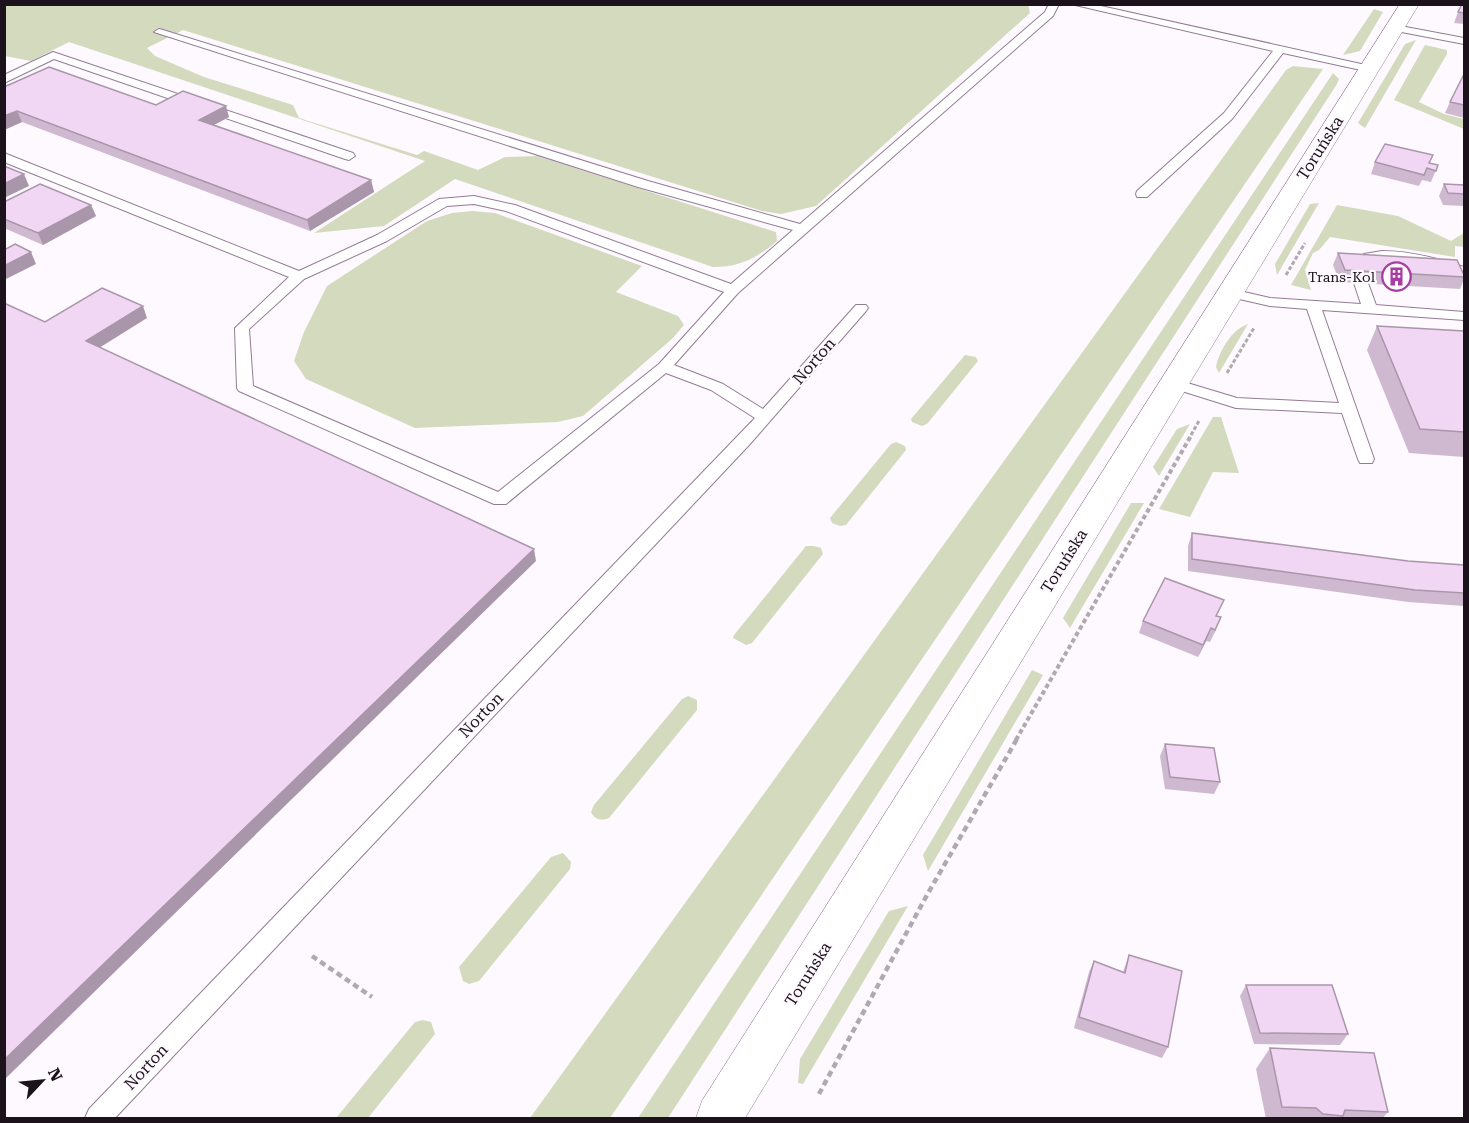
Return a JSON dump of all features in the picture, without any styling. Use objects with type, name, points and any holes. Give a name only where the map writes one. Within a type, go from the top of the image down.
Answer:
[{"type":"street","name":"Toruńska","points":[[719,1119],[1402,16]]},
{"type":"lane","points":[[733,291],[510,208],[474,200],[444,202],[382,238],[299,276],[242,328],[245,388],[501,500],[664,367],[733,291],[1049,14],[1054,4]]},
{"type":"lane","points":[[1076,4],[1370,69]]},
{"type":"lane","points":[[1402,16],[1464,41]]},
{"type":"lane","points":[[159,32],[643,184],[803,229]]},
{"type":"lane","points":[[1142,194],[1228,116],[1280,49]]},
{"type":"lane","points":[[4,80],[53,55],[349,156]]},
{"type":"lane","points":[[4,157],[299,276]]},
{"type":"lane","points":[[42,189],[61,180]]},
{"type":"lane","points":[[1354,266],[1358,261],[1380,255],[1415,257],[1464,271]]},
{"type":"lane","points":[[1361,283],[1370,309]]},
{"type":"lane","points":[[1231,293],[1270,302],[1464,316]]},
{"type":"lane","points":[[1313,305],[1366,459]]},
{"type":"lane","name":"Norton","points":[[98,1119],[765,417],[861,308]]},
{"type":"lane","points":[[664,367],[717,387],[765,417]]},
{"type":"lane","points":[[1174,384],[1236,403],[1348,408]]},
{"type":"path","points":[[1224,379],[1256,325]]},
{"type":"path","points":[[819,1094],[927,895],[1199,421]]},
{"type":"path","points":[[312,956],[372,998]]},
{"type":"green space","points":[[1028,4],[1030,13],[816,206],[781,214],[762,211],[183,30],[147,48],[155,56],[204,77],[293,105],[299,118],[417,155],[424,151],[478,170],[505,157],[537,156],[776,232],[777,241],[762,252],[748,260],[723,267],[713,267],[455,179],[384,226],[314,233],[425,161],[69,42],[31,61],[5,56],[4,5]]},
{"type":"green space","points":[[1374,9],[1383,12],[1360,51],[1343,55]]},
{"type":"green space","points":[[1416,40],[1365,128],[1358,123],[1405,44]]},
{"type":"green space","points":[[1425,45],[1447,50],[1447,54],[1419,102],[1444,114],[1464,119],[1464,129],[1394,100]]},
{"type":"green space","points":[[1293,66],[1323,69],[610,1118],[530,1118],[1286,70]]},
{"type":"green space","points":[[1333,73],[1339,79],[1337,84],[668,1118],[638,1118]]},
{"type":"green space","points":[[1319,203],[1277,275],[1275,264],[1310,204]]},
{"type":"green space","points":[[1337,205],[1398,216],[1451,241],[1464,233],[1464,247],[1455,246],[1455,257],[1330,237],[1319,250],[1313,253],[1305,270],[1311,290],[1291,285]]},
{"type":"green space","points":[[472,211],[495,213],[642,266],[616,292],[678,316],[684,325],[673,338],[583,416],[558,422],[415,428],[306,379],[294,361],[304,332],[327,286],[427,221],[452,213]]},
{"type":"green space","points":[[1248,324],[1219,373],[1216,367],[1223,348],[1237,331]]},
{"type":"green space","points":[[965,355],[976,357],[978,361],[927,424],[922,426],[912,422],[911,419]]},
{"type":"green space","points":[[1213,417],[1221,417],[1239,473],[1213,472],[1190,517],[1159,509]]},
{"type":"green space","points":[[1190,424],[1159,476],[1153,467],[1177,429]]},
{"type":"green space","points":[[896,442],[905,446],[906,450],[846,525],[840,526],[832,523],[830,518],[891,444]]},
{"type":"green space","points":[[1131,503],[1144,503],[1070,628],[1063,618]]},
{"type":"green space","points":[[806,546],[821,548],[823,554],[752,643],[746,645],[733,638],[734,635]]},
{"type":"green space","points":[[1032,670],[1043,675],[928,871],[923,855]]},
{"type":"green space","points":[[688,696],[697,700],[697,710],[609,818],[601,820],[594,817],[591,812],[594,805],[682,699]]},
{"type":"green space","points":[[563,853],[571,862],[570,869],[479,981],[469,984],[463,981],[459,967],[551,857]]},
{"type":"green space","points":[[908,906],[803,1084],[798,1083],[800,1059],[889,911]]},
{"type":"green space","points":[[423,1020],[431,1022],[435,1034],[368,1118],[336,1118],[415,1022]]},
{"type":"building","points":[[1464,4],[1464,13],[1458,12]]},
{"type":"building","points":[[49,67],[156,105],[183,91],[226,106],[199,120],[371,180],[307,220],[17,111],[4,116],[4,87]]},
{"type":"building","points":[[1464,74],[1464,105],[1450,102]]},
{"type":"building","points":[[1385,144],[1433,155],[1429,163],[1438,165],[1436,171],[1427,168],[1424,175],[1375,162]]},
{"type":"building","points":[[4,166],[24,174],[4,184]]},
{"type":"building","points":[[40,184],[91,205],[38,233],[4,219],[4,202]]},
{"type":"building","points":[[1444,184],[1464,185],[1464,194],[1448,193]]},
{"type":"building","points":[[15,244],[31,252],[4,266],[4,250]]},
{"type":"building","points":[[1338,253],[1457,260],[1464,277],[1345,270]]},
{"type":"building","points":[[102,288],[143,306],[86,341],[534,549],[4,1060],[4,303],[45,322]]},
{"type":"building","points":[[1377,326],[1464,331],[1464,432],[1420,429]]},
{"type":"building","points":[[1192,533],[1408,561],[1464,565],[1464,593],[1415,590],[1192,559]]},
{"type":"building","points":[[1165,578],[1224,600],[1216,616],[1221,617],[1215,630],[1211,628],[1203,645],[1143,621]]},
{"type":"building","points":[[1165,744],[1214,748],[1220,782],[1170,777]]},
{"type":"building","points":[[1129,955],[1182,971],[1168,1047],[1079,1017],[1094,961],[1125,973]]},
{"type":"building","points":[[1246,985],[1332,985],[1348,1034],[1260,1033]]},
{"type":"building","points":[[1270,1048],[1374,1053],[1388,1112],[1345,1110],[1343,1116],[1323,1114],[1316,1108],[1282,1107]]},
{"type":"place","name":"Trans-Kol","points":[[1396,277]]}]
